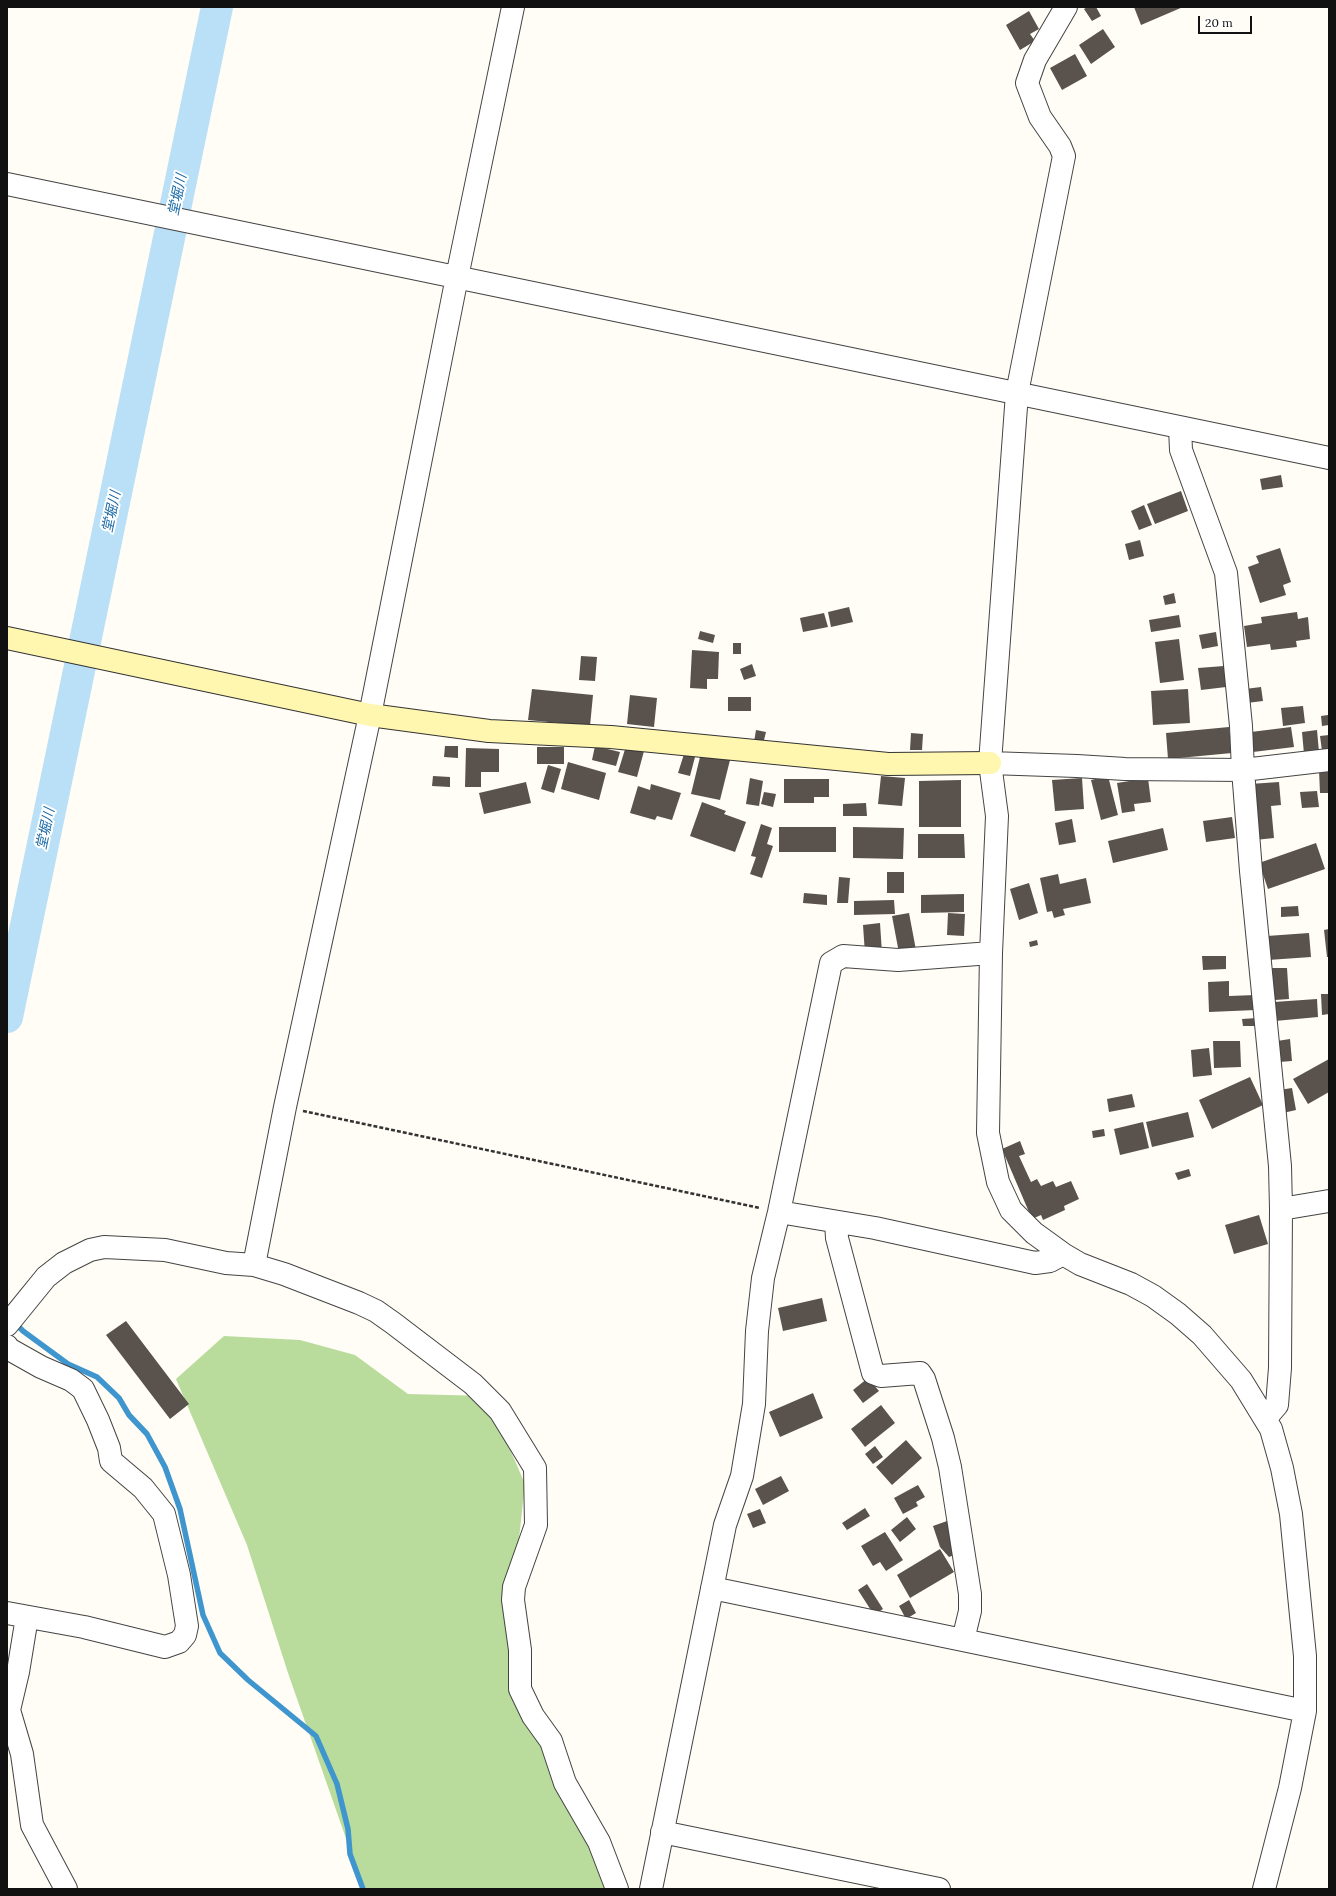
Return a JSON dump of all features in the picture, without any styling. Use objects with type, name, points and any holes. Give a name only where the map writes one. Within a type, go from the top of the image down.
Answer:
[{"type":"street","points":[[254,1264],[285,1107],[370,715],[457,277],[513,7]]},
{"type":"street","points":[[1066,7],[1035,60],[1027,83],[1040,117],[1060,146],[1064,156],[1017,393],[990,763],[997,816],[991,953],[988,1133],[998,1182],[1011,1210],[1034,1233],[1063,1254],[1080,1264],[1131,1284],[1153,1296],[1178,1314],[1218,1353],[1241,1380],[1271,1429],[1282,1468],[1291,1514],[1305,1656],[1305,1711],[1290,1788],[1264,1889]]},
{"type":"street","points":[[7,184],[1329,458]]},
{"type":"street","points":[[1180,428],[1181,450],[1226,573],[1241,726],[1242,770],[1280,1166],[1280,1368],[1277,1405],[1265,1418]]},
{"type":"street","points":[[7,638],[370,715],[489,731],[611,738],[888,764],[990,763],[1077,766],[1125,770],[1242,770],[1329,760]]},
{"type":"street","points":[[651,1889],[725,1525],[742,1476],[754,1404],[757,1330],[763,1278],[779,1212],[831,963],[843,956],[898,960],[991,953]]},
{"type":"street","points":[[1281,1209],[1329,1201]]},
{"type":"street","points":[[779,1212],[874,1228],[1035,1263],[1050,1261],[1063,1254]]},
{"type":"street","points":[[836,1222],[837,1238],[873,1373],[881,1376],[920,1373],[924,1379],[942,1438],[950,1467],[970,1594],[970,1611],[963,1640]]},
{"type":"street","points":[[7,1325],[46,1277],[64,1263],[90,1250],[104,1247],[133,1247],[165,1250],[226,1263],[254,1264],[359,1303],[394,1323],[473,1384],[500,1411],[535,1468],[536,1525],[514,1587],[513,1600],[520,1650],[520,1689],[533,1716],[551,1741],[565,1783],[599,1842],[617,1889]]},
{"type":"street","points":[[7,1346],[9,1349],[41,1367],[72,1380],[83,1389],[98,1420],[109,1448],[110,1461],[143,1488],[164,1514],[179,1575],[187,1626],[185,1635],[179,1642],[165,1647],[84,1626],[17,1615],[18,1672],[9,1710],[22,1754],[32,1824],[66,1889]]},
{"type":"street","points":[[712,1588],[1305,1711]]},
{"type":"street","points":[[662,1832],[940,1889]]},
{"type":"path","points":[[285,1107],[779,1212]]},
{"type":"green space","points":[[224,1336],[300,1340],[355,1355],[408,1394],[487,1396],[525,1484],[509,1630],[570,1781],[610,1889],[362,1889],[355,1864],[288,1673],[247,1545],[176,1379]]},
{"type":"building","points":[[1087,7],[1096,7],[1101,16],[1092,21],[1084,9]]},
{"type":"building","points":[[1134,7],[1183,7],[1141,25]]},
{"type":"building","points":[[1029,11],[1039,29],[1030,34],[1035,41],[1020,50],[1006,25]]},
{"type":"building","points":[[1103,29],[1115,47],[1091,64],[1079,45]]},
{"type":"building","points":[[1075,54],[1087,76],[1062,90],[1050,68]]},
{"type":"building","points":[[1281,475],[1283,487],[1262,490],[1260,479]]},
{"type":"building","points":[[1181,491],[1188,511],[1155,524],[1147,504]]},
{"type":"building","points":[[1144,505],[1152,525],[1139,530],[1131,511]]},
{"type":"building","points":[[1140,540],[1144,556],[1129,560],[1125,544]]},
{"type":"building","points":[[1280,548],[1291,582],[1283,585],[1286,595],[1260,603],[1248,567],[1259,563],[1256,556]]},
{"type":"building","points":[[1174,593],[1176,603],[1165,605],[1163,596]]},
{"type":"building","points":[[849,607],[853,622],[831,627],[828,612]]},
{"type":"building","points":[[1297,612],[1298,619],[1308,617],[1310,639],[1296,641],[1297,647],[1271,650],[1270,644],[1247,647],[1244,626],[1262,623],[1261,617]]},
{"type":"building","points":[[824,613],[828,627],[803,632],[800,618]]},
{"type":"building","points":[[1179,615],[1181,627],[1151,632],[1149,620]]},
{"type":"building","points":[[700,631],[715,635],[713,643],[698,639]]},
{"type":"building","points":[[1216,632],[1218,646],[1202,649],[1199,635]]},
{"type":"building","points":[[1179,639],[1184,680],[1160,683],[1155,642]]},
{"type":"building","points":[[733,643],[741,643],[741,654],[733,654]]},
{"type":"building","points":[[692,650],[719,652],[718,679],[707,679],[707,689],[690,688]]},
{"type":"building","points":[[581,656],[597,657],[595,681],[579,680]]},
{"type":"building","points":[[752,664],[756,676],[744,680],[740,669]]},
{"type":"building","points":[[1224,666],[1226,687],[1201,690],[1198,668]]},
{"type":"building","points":[[1261,687],[1263,701],[1247,703],[1245,689]]},
{"type":"building","points":[[532,689],[593,695],[590,726],[528,720]]},
{"type":"building","points":[[1188,689],[1190,723],[1153,725],[1151,691]]},
{"type":"building","points":[[630,695],[657,698],[654,727],[627,724]]},
{"type":"building","points":[[728,697],[751,697],[751,711],[728,711]]},
{"type":"building","points":[[1303,706],[1305,723],[1283,726],[1281,708]]},
{"type":"building","points":[[1328,715],[1329,725],[1322,726],[1321,716]]},
{"type":"building","points":[[1229,727],[1232,753],[1168,759],[1166,733]]},
{"type":"building","points":[[1291,727],[1294,747],[1253,752],[1251,732]]},
{"type":"building","points":[[756,730],[766,732],[763,744],[754,742]]},
{"type":"building","points":[[1317,730],[1319,752],[1304,754],[1302,732]]},
{"type":"building","points":[[911,733],[923,734],[922,750],[910,750]]},
{"type":"building","points":[[1329,735],[1329,750],[1322,751],[1320,736]]},
{"type":"building","points":[[445,746],[458,746],[458,758],[444,757]]},
{"type":"building","points":[[595,746],[620,752],[616,766],[592,760]]},
{"type":"building","points":[[626,746],[644,751],[637,777],[618,772]]},
{"type":"building","points":[[537,747],[564,747],[564,764],[537,764]]},
{"type":"building","points":[[466,748],[499,749],[499,772],[481,772],[481,787],[465,787]]},
{"type":"building","points":[[701,753],[730,760],[720,800],[691,794]]},
{"type":"building","points":[[684,754],[695,757],[690,776],[678,773]]},
{"type":"building","points":[[568,762],[606,773],[599,800],[561,789]]},
{"type":"building","points":[[548,765],[561,769],[554,793],[541,789]]},
{"type":"building","points":[[1319,770],[1329,770],[1329,793],[1320,793]]},
{"type":"building","points":[[433,776],[450,777],[450,787],[432,786]]},
{"type":"building","points":[[881,776],[905,778],[902,806],[878,804]]},
{"type":"building","points":[[1108,776],[1118,815],[1101,820],[1091,780]]},
{"type":"building","points":[[750,778],[763,781],[759,806],[746,804]]},
{"type":"building","points":[[1082,778],[1084,809],[1055,811],[1052,780]]},
{"type":"building","points":[[1148,778],[1151,802],[1134,804],[1135,811],[1122,813],[1117,783]]},
{"type":"building","points":[[784,779],[829,779],[829,797],[814,797],[814,803],[784,803]]},
{"type":"building","points":[[961,780],[961,827],[919,827],[919,781]]},
{"type":"building","points":[[526,782],[531,803],[484,814],[479,793]]},
{"type":"building","points":[[1279,782],[1281,805],[1271,806],[1274,838],[1255,840],[1250,784]]},
{"type":"building","points":[[651,784],[681,793],[672,820],[657,816],[655,820],[630,813],[638,786],[650,790]]},
{"type":"building","points":[[1317,791],[1319,807],[1302,808],[1300,792]]},
{"type":"building","points":[[764,792],[776,794],[773,807],[761,804]]},
{"type":"building","points":[[702,802],[726,811],[724,814],[746,822],[735,852],[690,836]]},
{"type":"building","points":[[866,803],[867,816],[843,816],[843,804]]},
{"type":"building","points":[[1232,817],[1235,838],[1206,842],[1203,821]]},
{"type":"building","points":[[1072,819],[1076,842],[1059,845],[1055,823]]},
{"type":"building","points":[[761,824],[772,828],[767,844],[773,846],[762,878],[750,874],[756,857],[751,856]]},
{"type":"building","points":[[779,827],[836,827],[836,852],[779,852]]},
{"type":"building","points":[[853,827],[904,828],[903,859],[853,858]]},
{"type":"building","points":[[1163,828],[1168,850],[1113,863],[1108,841]]},
{"type":"building","points":[[918,834],[964,834],[965,858],[918,858]]},
{"type":"building","points":[[1316,843],[1325,869],[1268,889],[1259,863]]},
{"type":"building","points":[[887,872],[904,872],[904,893],[887,893]]},
{"type":"building","points":[[1058,874],[1060,884],[1086,878],[1091,903],[1063,909],[1065,915],[1054,918],[1052,911],[1047,912],[1040,878]]},
{"type":"building","points":[[839,877],[850,878],[848,903],[837,903]]},
{"type":"building","points":[[1029,883],[1038,913],[1019,920],[1010,889]]},
{"type":"building","points":[[804,893],[827,895],[827,905],[803,903]]},
{"type":"building","points":[[964,894],[964,912],[921,913],[921,895]]},
{"type":"building","points":[[894,900],[895,914],[854,915],[854,901]]},
{"type":"building","points":[[1298,906],[1299,916],[1281,917],[1281,907]]},
{"type":"building","points":[[909,913],[916,950],[899,953],[892,916]]},
{"type":"building","points":[[948,913],[965,914],[964,936],[947,935]]},
{"type":"building","points":[[880,923],[882,953],[865,954],[863,925]]},
{"type":"building","points":[[1329,929],[1329,957],[1327,957],[1324,930]]},
{"type":"building","points":[[1309,933],[1311,957],[1268,960],[1267,936]]},
{"type":"building","points":[[1037,940],[1038,945],[1030,947],[1029,942]]},
{"type":"building","points":[[1202,956],[1226,956],[1226,969],[1203,970]]},
{"type":"building","points":[[1272,968],[1287,968],[1289,999],[1275,1000]]},
{"type":"building","points":[[1229,981],[1229,996],[1256,995],[1256,1010],[1209,1012],[1208,982]]},
{"type":"building","points":[[1321,994],[1329,994],[1329,1014],[1322,1015]]},
{"type":"building","points":[[1317,999],[1318,1017],[1275,1021],[1274,1002]]},
{"type":"building","points":[[1257,1018],[1257,1026],[1243,1026],[1242,1019]]},
{"type":"building","points":[[1290,1039],[1292,1061],[1279,1062],[1277,1041]]},
{"type":"building","points":[[1213,1041],[1240,1041],[1241,1067],[1214,1068]]},
{"type":"building","points":[[1209,1048],[1212,1075],[1193,1077],[1191,1050]]},
{"type":"building","points":[[1329,1059],[1329,1092],[1308,1104],[1293,1079]]},
{"type":"building","points":[[1250,1077],[1263,1105],[1212,1129],[1199,1100]]},
{"type":"building","points":[[1292,1088],[1296,1110],[1283,1113],[1279,1090]]},
{"type":"building","points":[[1132,1094],[1135,1107],[1109,1112],[1107,1099]]},
{"type":"building","points":[[1188,1112],[1194,1137],[1152,1147],[1146,1122]]},
{"type":"building","points":[[1143,1122],[1149,1148],[1120,1155],[1114,1129]]},
{"type":"building","points":[[1104,1129],[1105,1136],[1093,1138],[1092,1131]]},
{"type":"building","points":[[1020,1141],[1025,1154],[1019,1156],[1031,1182],[1037,1179],[1041,1186],[1053,1181],[1056,1187],[1071,1181],[1079,1199],[1064,1206],[1065,1210],[1043,1220],[1041,1215],[1032,1219],[1002,1149]]},
{"type":"building","points":[[1189,1169],[1191,1176],[1178,1180],[1175,1173]]},
{"type":"building","points":[[1259,1215],[1268,1244],[1234,1254],[1225,1225]]},
{"type":"building","points":[[822,1298],[827,1321],[783,1331],[778,1308]]},
{"type":"building","points":[[126,1321],[189,1404],[170,1419],[106,1335]]},
{"type":"building","points":[[868,1378],[879,1391],[863,1403],[853,1390]]},
{"type":"building","points":[[813,1393],[823,1418],[780,1437],[769,1412]]},
{"type":"building","points":[[881,1405],[895,1423],[865,1447],[851,1429]]},
{"type":"building","points":[[906,1440],[922,1458],[892,1485],[876,1467]]},
{"type":"building","points":[[875,1446],[883,1457],[873,1464],[865,1454]]},
{"type":"building","points":[[781,1476],[789,1491],[763,1505],[755,1489]]},
{"type":"building","points":[[918,1485],[925,1497],[916,1502],[918,1506],[903,1514],[894,1498]]},
{"type":"building","points":[[865,1508],[870,1516],[847,1530],[842,1523]]},
{"type":"building","points":[[760,1509],[766,1523],[753,1528],[747,1514]]},
{"type":"building","points":[[907,1517],[916,1529],[900,1542],[891,1530]]},
{"type":"building","points":[[947,1521],[957,1554],[949,1557],[940,1547],[933,1526]]},
{"type":"building","points":[[885,1532],[903,1560],[886,1571],[880,1562],[873,1566],[861,1546]]},
{"type":"building","points":[[940,1549],[954,1572],[910,1598],[897,1575]]},
{"type":"building","points":[[867,1584],[883,1609],[874,1615],[858,1590]]},
{"type":"building","points":[[909,1600],[916,1613],[906,1619],[899,1606]]},
{"type":"waterway","name":"堂堀川","points":[[7,1017],[217,7]]},
{"type":"waterway","points":[[15,1323],[23,1331],[68,1364],[97,1377],[119,1398],[129,1415],[147,1434],[165,1467],[180,1509],[203,1615],[220,1653],[248,1680],[316,1736],[337,1784],[348,1829],[350,1854],[363,1889]]}]
